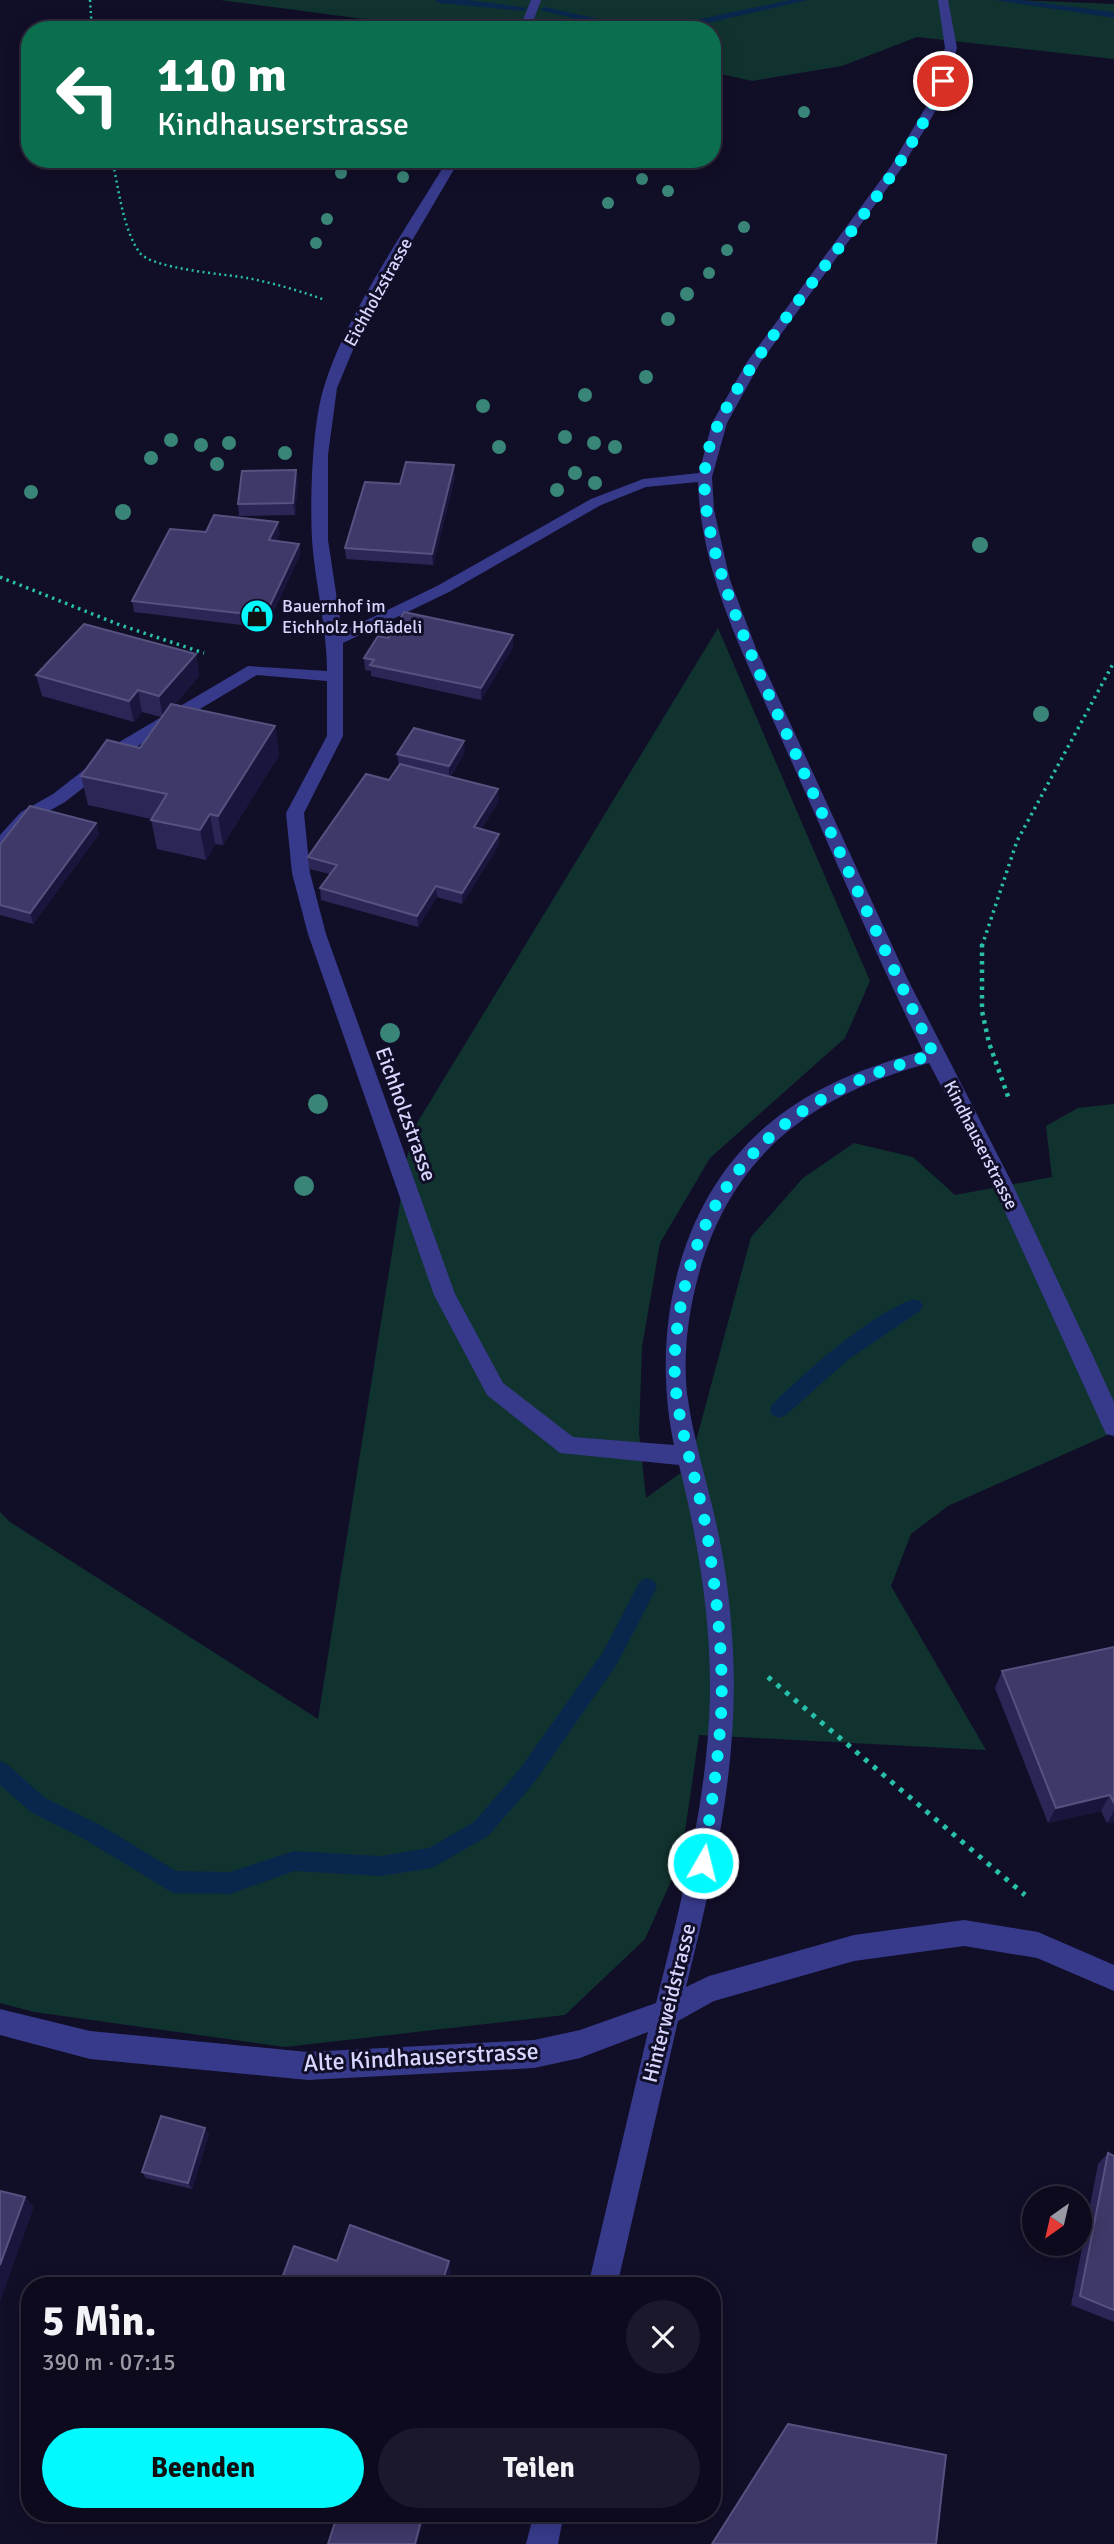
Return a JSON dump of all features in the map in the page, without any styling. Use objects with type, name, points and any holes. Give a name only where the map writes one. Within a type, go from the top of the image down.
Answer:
[{"type":"street","points":[[528,21],[537,0]]},
{"type":"street","name":"Kindhauserstrasse","points":[[943,0],[952,17],[950,63],[935,99],[913,141],[870,205],[813,279],[754,363],[710,445],[705,477],[706,504],[714,547],[735,616],[845,866],[934,1055],[980,1140],[1114,1427]]},
{"type":"street","name":"Eichholzstrasse","points":[[449,168],[358,321],[330,388],[321,455],[320,540],[335,641],[335,736],[295,813],[302,873],[317,934],[396,1151],[445,1296],[495,1390],[568,1446],[689,1456]]},
{"type":"street","points":[[335,641],[443,589],[596,502],[643,483],[705,477]]},
{"type":"street","points":[[0,846],[27,816],[59,798],[127,745],[254,670],[335,677]]},
{"type":"street","name":"Hinterweidstrasse","points":[[604,2277],[703,1863],[715,1786],[721,1714],[718,1635],[709,1545],[676,1390],[680,1309],[694,1251],[727,1185],[759,1144],[811,1104],[860,1078],[934,1055]]},
{"type":"street","name":"Alte Kindhauserstrasse","points":[[0,2022],[90,2045],[308,2066],[534,2054],[580,2044],[667,2012],[709,1989],[781,1967],[854,1948],[964,1933],[1038,1945],[1114,1978]]},
{"type":"street","points":[[542,2544],[547,2522]]},
{"type":"path","points":[[90,0],[91,21]]},
{"type":"path","points":[[114,168],[130,235],[141,255],[168,265],[298,290],[332,302],[358,321]]},
{"type":"path","points":[[0,577],[120,625],[254,670]]},
{"type":"path","points":[[980,1140],[1001,1125],[1008,1112],[1009,1101],[989,1043],[982,1011],[982,939],[1017,841],[1114,662]]},
{"type":"path","points":[[718,1635],[1031,1900]]},
{"type":"green space","points":[[220,0],[1016,0],[1114,4],[1114,59],[917,37],[842,66],[752,81],[721,74],[721,21],[378,21]]},
{"type":"green space","points":[[718,628],[870,981],[845,1038],[710,1158],[660,1243],[642,1347],[639,1432],[646,1498],[689,1467],[751,1237],[803,1178],[854,1143],[913,1157],[955,1195],[1052,1177],[1046,1126],[1078,1108],[1114,1104],[1114,1432],[948,1506],[911,1534],[891,1586],[986,1750],[699,1735],[681,1859],[645,1939],[565,2015],[285,2047],[34,2012],[0,2003],[0,1512],[10,1522],[318,1719],[411,1133]]},
{"type":"building","points":[[406,462],[454,465],[432,554],[345,548],[365,482],[400,484]]},
{"type":"building","points":[[296,470],[293,503],[238,504],[242,471]]},
{"type":"building","points":[[214,515],[278,522],[269,540],[299,544],[265,616],[132,601],[170,529],[206,532]]},
{"type":"building","points":[[404,612],[513,635],[481,688],[370,665],[374,660],[364,658],[378,636],[388,638]]},
{"type":"building","points":[[84,624],[196,654],[159,696],[138,690],[129,701],[36,675]]},
{"type":"building","points":[[171,704],[275,726],[218,816],[210,814],[200,830],[151,820],[167,794],[81,776],[107,740],[140,748]]},
{"type":"building","points":[[414,728],[464,741],[449,766],[397,754]]},
{"type":"building","points":[[400,764],[498,789],[474,827],[499,834],[462,893],[436,886],[417,916],[320,888],[337,865],[308,857],[366,774],[389,780]]},
{"type":"building","points":[[30,806],[96,823],[30,913],[0,905],[0,845]]},
{"type":"building","points":[[1114,1647],[1114,1803],[1110,1795],[1056,1808],[1002,1671]]},
{"type":"building","points":[[161,2116],[205,2128],[188,2183],[142,2172]]},
{"type":"building","points":[[1108,2153],[1114,2156],[1114,2310],[1080,2296],[1088,2256],[1092,2256],[1092,2235]]},
{"type":"building","points":[[0,2191],[25,2197],[0,2265]]},
{"type":"building","points":[[350,2225],[449,2261],[444,2277],[282,2277],[294,2246],[337,2261]]},
{"type":"building","points":[[788,2424],[946,2455],[936,2544],[712,2544]]},
{"type":"building","points":[[335,2522],[421,2522],[415,2544],[328,2544]]},
{"type":"waterway","points":[[440,0],[523,8]]},
{"type":"waterway","points":[[704,21],[803,0]]},
{"type":"waterway","points":[[999,0],[1114,15]]},
{"type":"waterway","points":[[545,10],[594,21]]},
{"type":"waterway","points":[[779,1410],[842,1354],[914,1306]]},
{"type":"waterway","points":[[0,1771],[38,1805],[94,1833],[173,1882],[230,1883],[294,1861],[381,1866],[432,1858],[481,1829],[526,1777],[610,1658],[647,1587]]},
{"type":"place","name":"Bauernhof im Eichholz Hoflädeli","points":[[257,616]]},
{"type":"route","points":[[703,1863],[715,1786],[721,1714],[718,1635],[709,1545],[676,1390],[680,1309],[694,1251],[727,1185],[743,1161],[784,1123],[811,1104],[860,1078],[934,1055],[845,866],[735,616],[714,547],[706,504],[705,477],[710,445],[754,363],[813,279],[870,205],[913,141],[943,81]]}]
